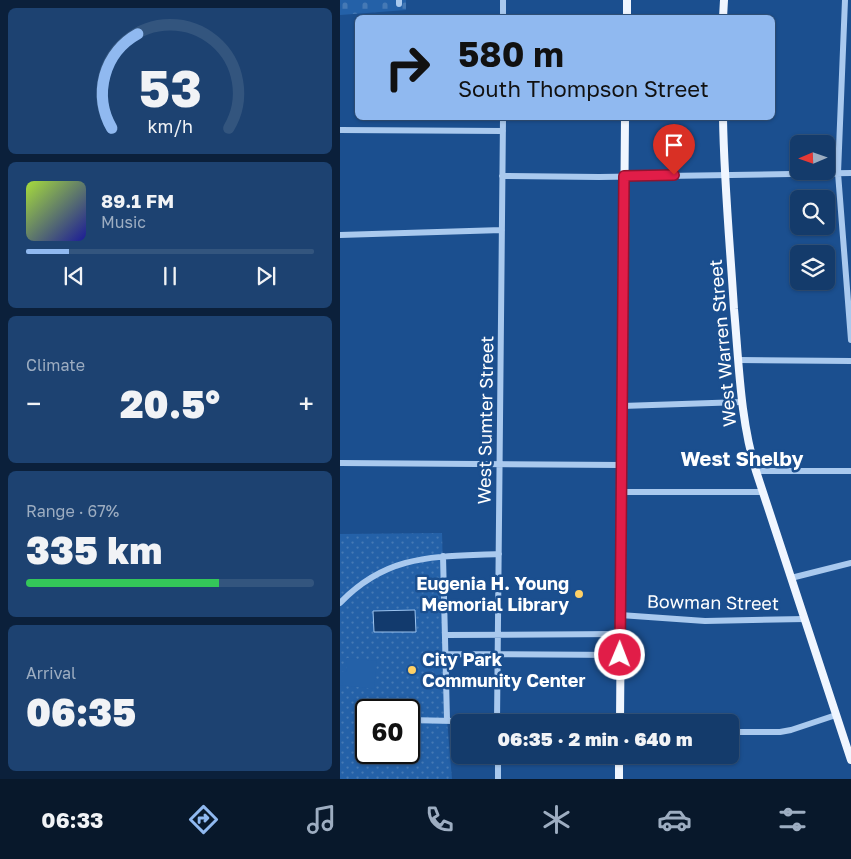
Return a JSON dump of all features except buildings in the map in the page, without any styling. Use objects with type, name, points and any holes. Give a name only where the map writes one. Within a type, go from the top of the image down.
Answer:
[{"type":"main road","points":[[627,0],[627,15]]},
{"type":"main road","points":[[724,0],[724,15]]},
{"type":"main road","points":[[620,714],[625,120]]},
{"type":"main road","name":"West Warren Street","points":[[723,120],[738,360],[748,438],[756,471],[851,760]]},
{"type":"main road","points":[[619,779],[620,764]]},
{"type":"street","points":[[503,0],[503,15]]},
{"type":"street","points":[[846,0],[848,29],[838,173],[851,340]]},
{"type":"street","name":"West Sumter Street","points":[[498,714],[503,120]]},
{"type":"street","points":[[340,130],[503,131]]},
{"type":"street","points":[[502,176],[851,173]]},
{"type":"street","points":[[340,235],[502,230]]},
{"type":"street","points":[[738,360],[851,361]]},
{"type":"street","points":[[622,406],[742,402]]},
{"type":"street","points":[[340,463],[621,465]]},
{"type":"street","points":[[756,471],[851,472]]},
{"type":"street","points":[[621,492],[763,492]]},
{"type":"street","points":[[340,603],[364,582],[389,568],[412,560],[443,556],[499,554]]},
{"type":"street","points":[[443,556],[447,720]]},
{"type":"street","points":[[791,578],[851,564]]},
{"type":"street","name":"Bowman Street","points":[[620,615],[705,621],[805,619]]},
{"type":"street","points":[[445,635],[620,634]]},
{"type":"street","points":[[446,654],[620,655]]},
{"type":"street","points":[[739,732],[781,732],[836,715]]},
{"type":"street","points":[[420,720],[451,720]]},
{"type":"street","points":[[498,764],[498,779]]},
{"type":"green space","points":[[340,0],[406,0],[406,10],[340,15]]},
{"type":"green space","points":[[442,533],[447,720],[452,779],[340,779],[340,534]]},
{"type":"green space","points":[[347,658],[377,661],[374,689],[340,685],[340,671],[346,672]]},
{"type":"shaded area","points":[[415,610],[416,632],[374,632],[373,611]]},
{"type":"place","name":"Eugenia H. Young Memorial Library","points":[[579,594]]},
{"type":"place","name":"City Park Community Center","points":[[412,670]]},
{"type":"district","name":"West Shelby","points":[[742,459]]},
{"type":"route","points":[[620,655],[624,176],[674,175]]}]
